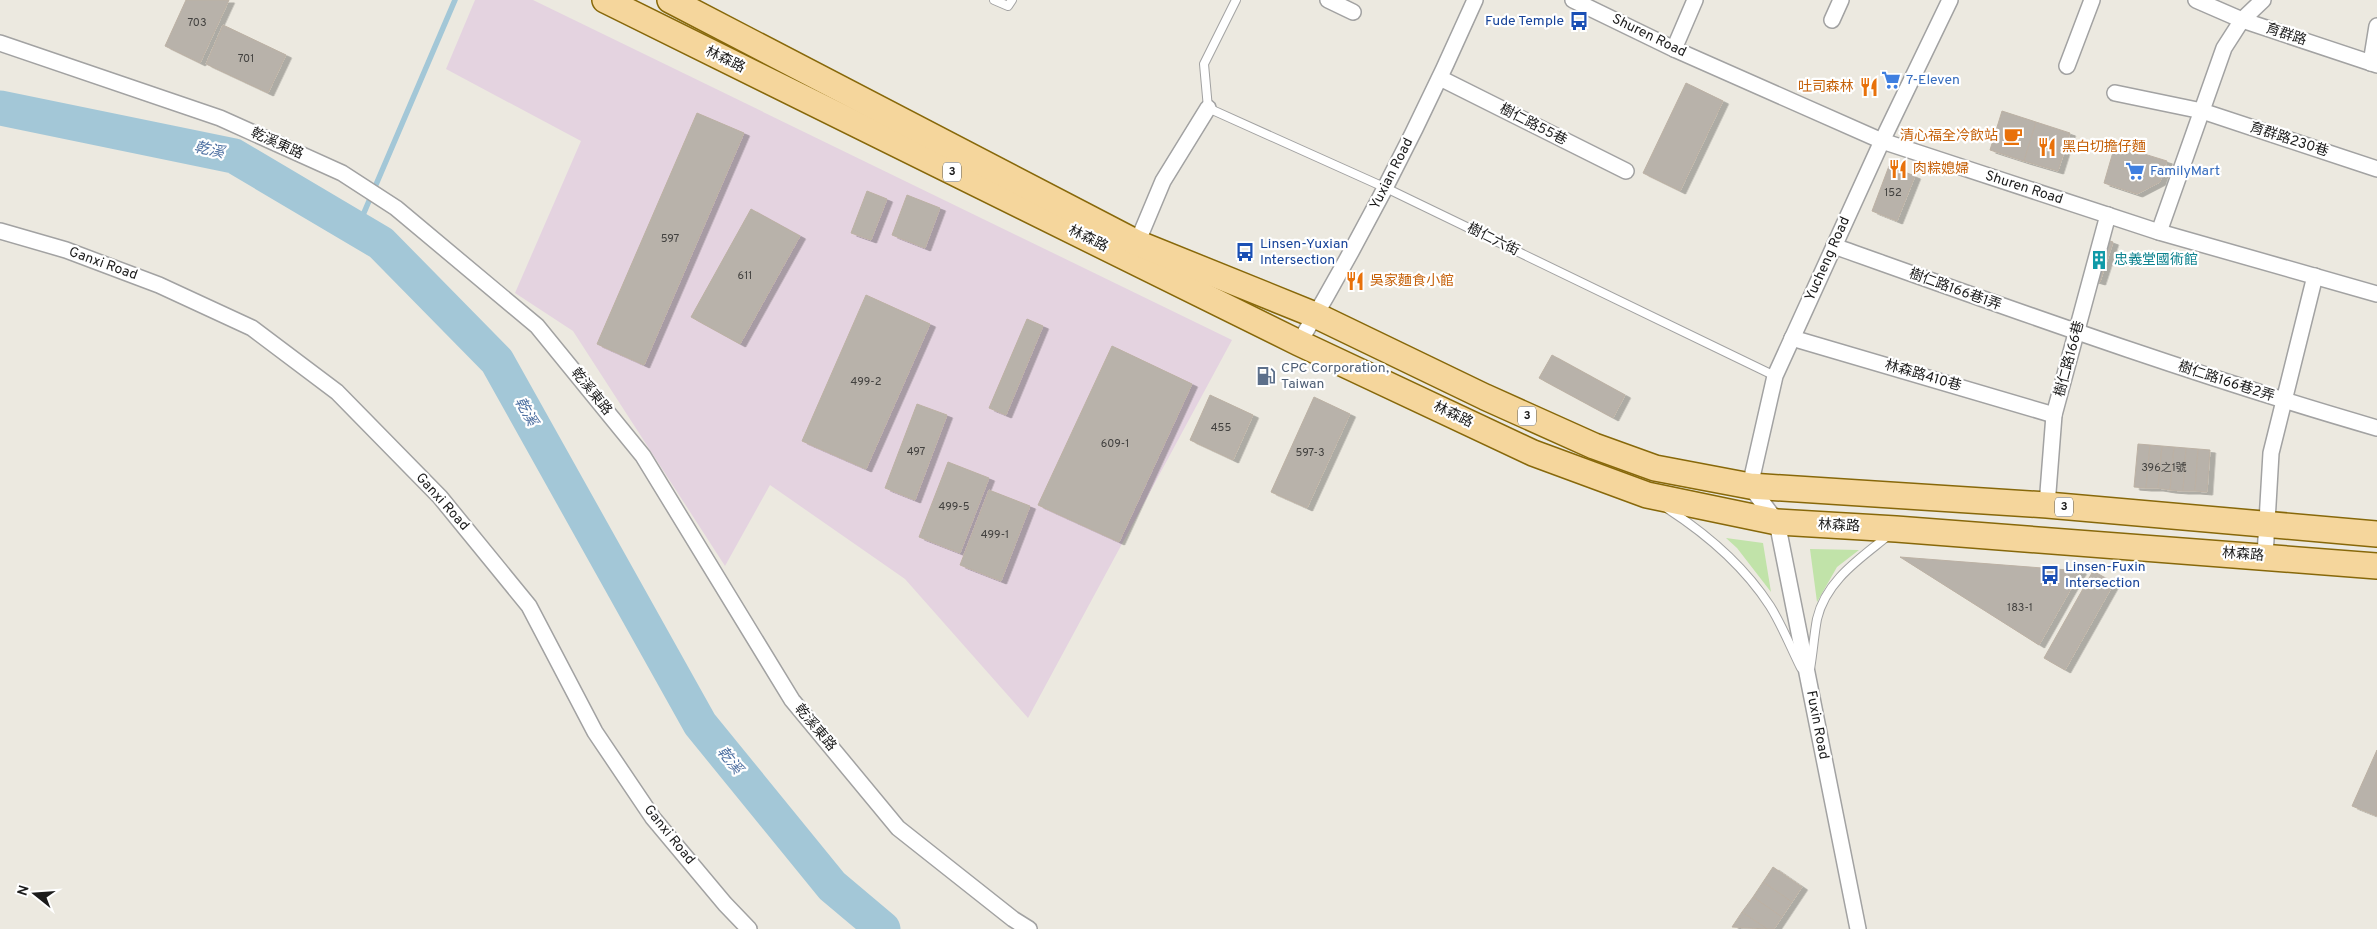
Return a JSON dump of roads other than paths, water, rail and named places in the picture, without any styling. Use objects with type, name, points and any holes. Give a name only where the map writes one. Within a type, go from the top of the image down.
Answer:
[{"type":"main road","name":"林森路","points":[[605,0],[1299,343],[1533,453],[1647,494],[1776,522],[2265,556],[2377,566]]},
{"type":"main road","name":"林森路","points":[[670,0],[1137,242],[1316,315],[1485,397],[1594,446],[1655,468],[1750,486],[2047,505],[2377,534]]},
{"type":"street","points":[[1328,0],[1353,12]]},
{"type":"street","name":"Yuxian Road","points":[[1299,343],[1386,188],[1440,78],[1475,0]]},
{"type":"street","name":"Shuren Road","points":[[1574,0],[1674,49],[1882,141],[2159,232],[2377,294]]},
{"type":"street","points":[[1674,49],[1694,0]]},
{"type":"street","points":[[1832,20],[1841,0]]},
{"type":"street","name":"Yucheng Road","points":[[1750,486],[1775,376],[1882,141],[1950,0]]},
{"type":"street","points":[[2067,66],[2092,0]]},
{"type":"street","name":"育群路","points":[[2196,0],[2242,20],[2374,64]]},
{"type":"street","points":[[2159,232],[2224,48],[2242,20],[2264,0]]},
{"type":"street","points":[[2374,64],[2377,26]]},
{"type":"street","name":"乾溪東路","points":[[0,42],[220,118],[342,173],[396,208],[537,326],[637,448],[792,700],[898,828],[1013,919],[1029,929]]},
{"type":"street","name":"樹仁路55巷","points":[[1440,78],[1626,171]]},
{"type":"street","name":"育群路230巷","points":[[2115,93],[2202,111],[2377,169]]},
{"type":"street","points":[[1137,242],[1163,181],[1208,108]]},
{"type":"street","name":"樹仁路166巷","points":[[2047,505],[2054,415],[2108,215]]},
{"type":"street","name":"Ganxi Road","points":[[0,231],[66,250],[160,285],[252,328],[336,392],[440,497],[529,606],[595,732],[653,818],[725,904],[750,929]]},
{"type":"street","name":"樹仁路166巷1弄","points":[[1834,246],[2077,333]]},
{"type":"street","points":[[2265,556],[2271,453],[2316,276]]},
{"type":"street","name":"樹仁路166巷2弄","points":[[2077,333],[2283,401],[2377,428]]},
{"type":"street","name":"林森路410巷","points":[[1792,338],[2054,415]]},
{"type":"street","points":[[1750,486],[1776,522]]},
{"type":"street","name":"Fuxin Road","points":[[1776,522],[1858,929]]},
{"type":"lane","points":[[994,0],[1010,3]]},
{"type":"lane","points":[[1208,108],[1204,64],[1236,0]]},
{"type":"lane","name":"樹仁六街","points":[[1208,108],[1386,188],[1775,376]]},
{"type":"lane","points":[[1647,494],[1696,527],[1738,566],[1770,606],[1808,683]]},
{"type":"lane","points":[[1808,683],[1818,617],[1829,592],[1842,573],[1896,529]]},
{"type":"waterway","points":[[357,229],[455,0]]},
{"type":"waterway","name":"乾溪","points":[[0,108],[234,156],[381,243],[497,361],[700,724],[832,886],[883,929]]},
{"type":"place","name":"Fude Temple","points":[[1579,21]]},
{"type":"place","name":"7-Eleven","points":[[1891,80]]},
{"type":"place","name":"吐司森林","points":[[1869,87]]},
{"type":"place","name":"清心福全冷飲站","points":[[2013,136]]},
{"type":"place","name":"黑白切擔仔麵","points":[[2047,147]]},
{"type":"place","name":"肉粽媳婦","points":[[1898,169]]},
{"type":"place","name":"FamilyMart","points":[[2135,171]]},
{"type":"place","name":"Linsen-Yuxian Intersection","points":[[1245,252]]},
{"type":"place","name":"忠義堂國術館","points":[[2099,260]]},
{"type":"place","name":"吳家麵食小館","points":[[1355,281]]},
{"type":"place","name":"CPC Corporation, Taiwan","points":[[1266,376]]},
{"type":"place","name":"Linsen-Fuxin Intersection","points":[[2050,575]]}]
